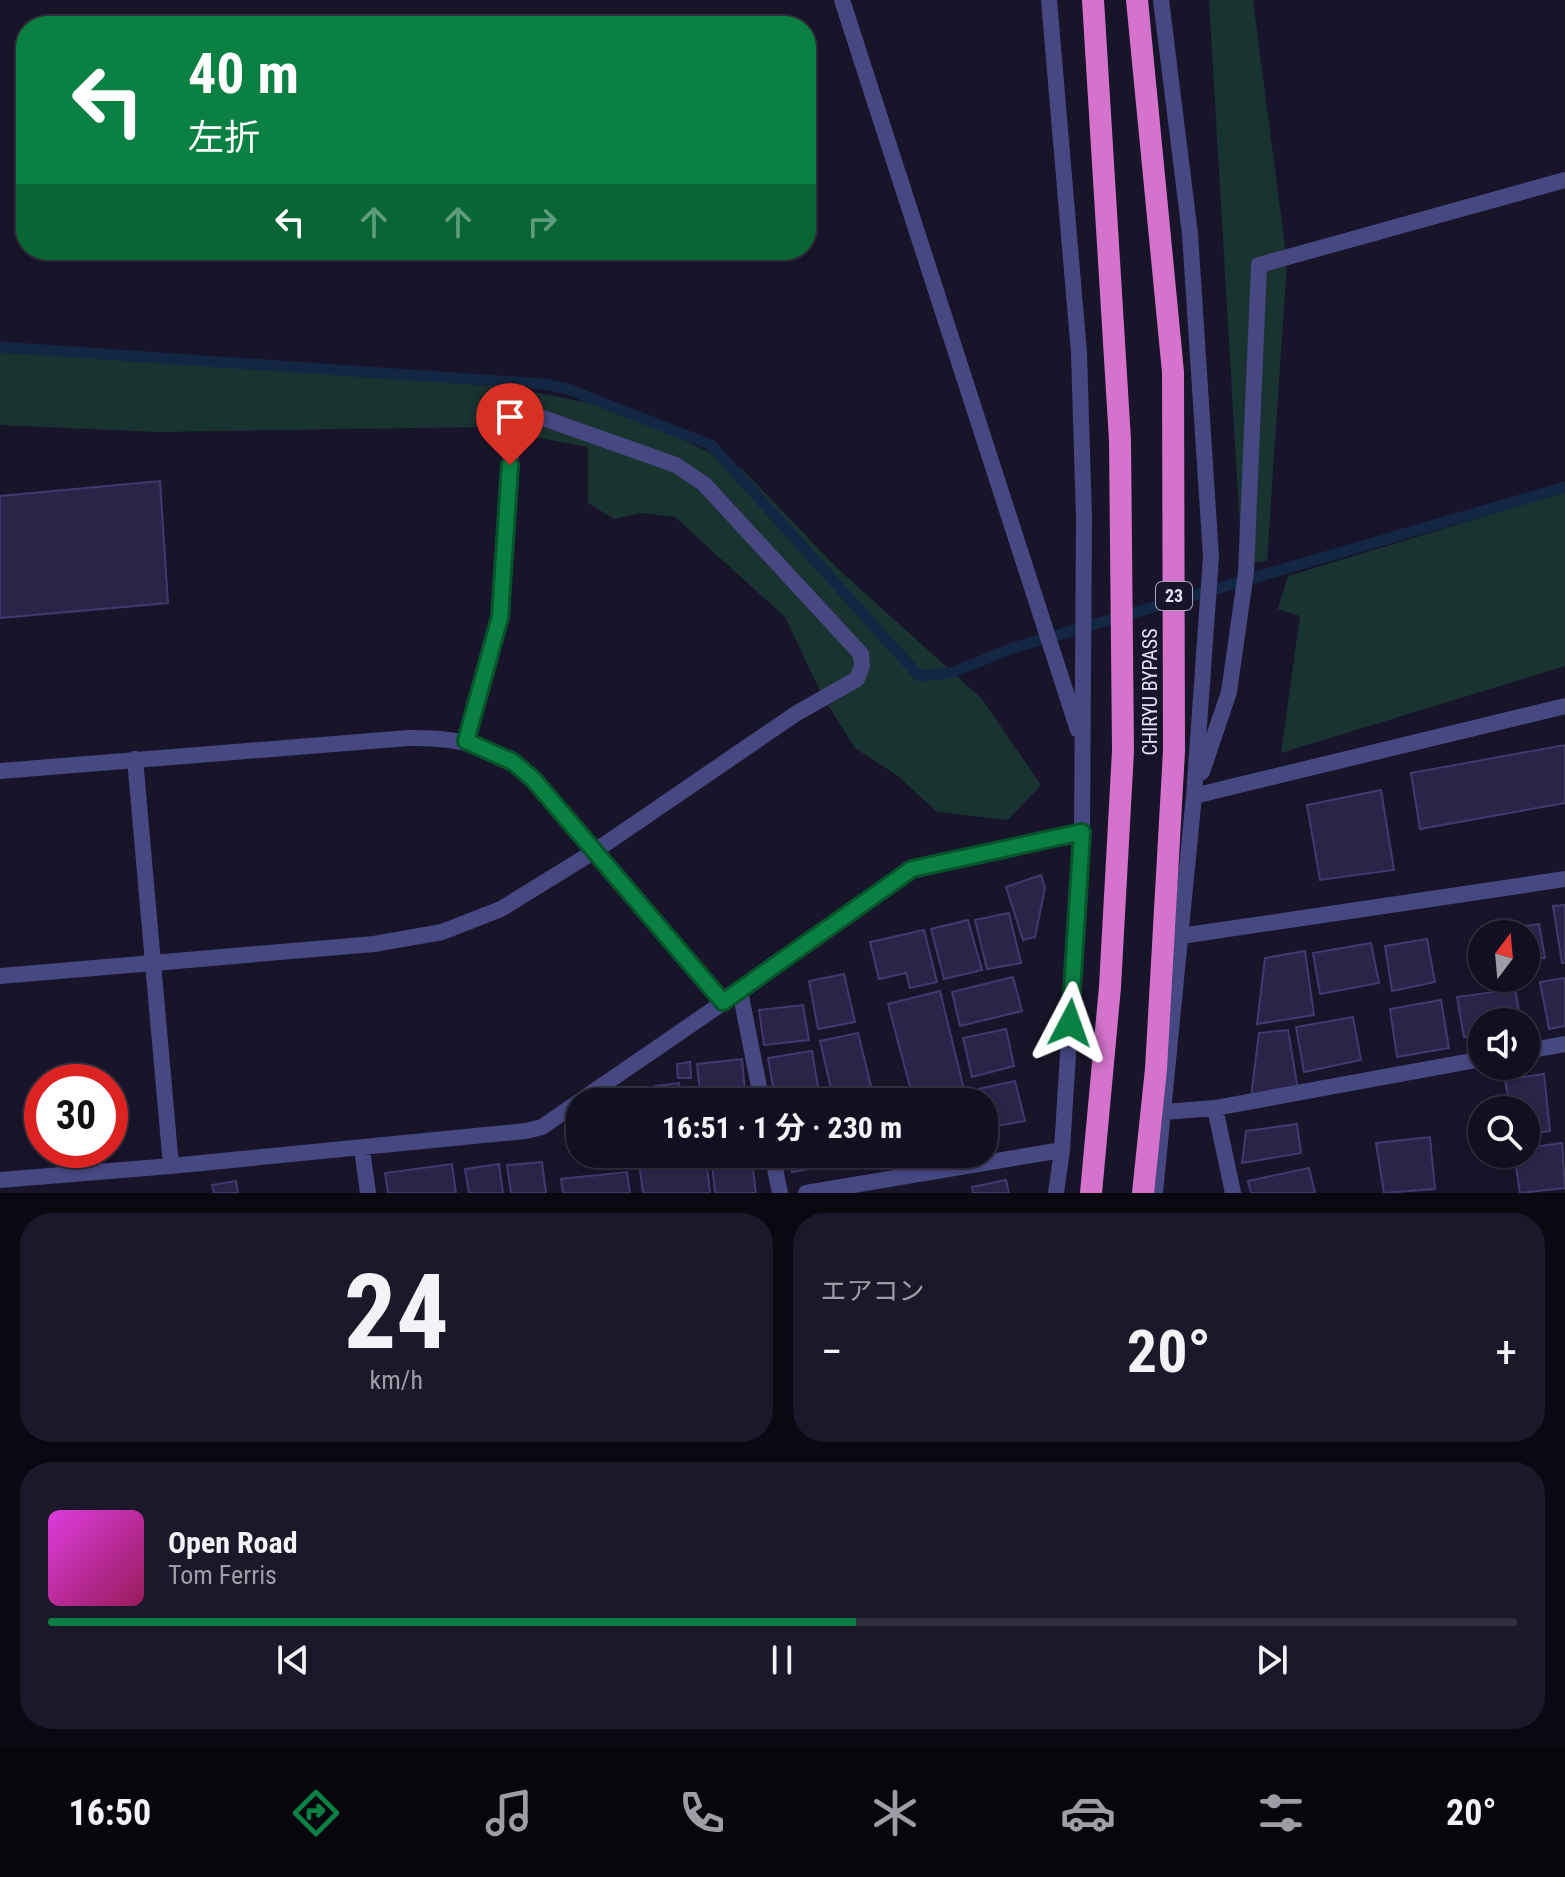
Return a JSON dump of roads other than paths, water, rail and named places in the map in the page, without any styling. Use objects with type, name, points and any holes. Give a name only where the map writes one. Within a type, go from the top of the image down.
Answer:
[{"type":"highway","name":"CHIRYU BYPASS","points":[[1091,1193],[1110,987],[1123,751],[1120,440],[1093,0]]},
{"type":"highway","name":"CHIRYU BYPASS","points":[[1137,0],[1173,387],[1174,751],[1156,1069],[1143,1193]]},
{"type":"street","points":[[842,0],[1082,743]]},
{"type":"street","points":[[1049,0],[1079,353],[1084,518],[1082,832],[1062,1150],[1056,1193]]},
{"type":"street","points":[[1155,1193],[1194,796],[1211,557],[1190,234],[1161,0]]},
{"type":"street","points":[[1194,796],[1229,692],[1246,572],[1259,265],[1565,180]]},
{"type":"street","points":[[0,976],[374,944],[442,932],[501,909],[595,851],[797,713],[857,679],[862,666],[861,654],[704,484],[676,465],[543,418],[527,420],[517,425],[512,439],[500,617],[466,741]]},
{"type":"street","points":[[1194,796],[1565,706]]},
{"type":"street","points":[[0,771],[408,738],[442,737],[466,741],[513,762],[533,779],[723,1002]]},
{"type":"street","points":[[135,759],[171,1166]]},
{"type":"street","points":[[0,1180],[362,1149],[542,1127],[912,869],[1082,832]]},
{"type":"street","points":[[1181,936],[1565,879]]},
{"type":"street","points":[[740,991],[759,1088]]},
{"type":"street","points":[[1540,1048],[1565,1044]]},
{"type":"street","points":[[1164,1112],[1215,1108],[1468,1062]]},
{"type":"street","points":[[1215,1108],[1233,1193]]},
{"type":"street","points":[[362,1149],[368,1193]]},
{"type":"street","points":[[806,1193],[1062,1150]]},
{"type":"street","points":[[775,1168],[780,1193]]},
{"type":"waterway","points":[[0,347],[565,388],[711,445],[919,676],[951,673],[1013,648],[1565,487]]}]
